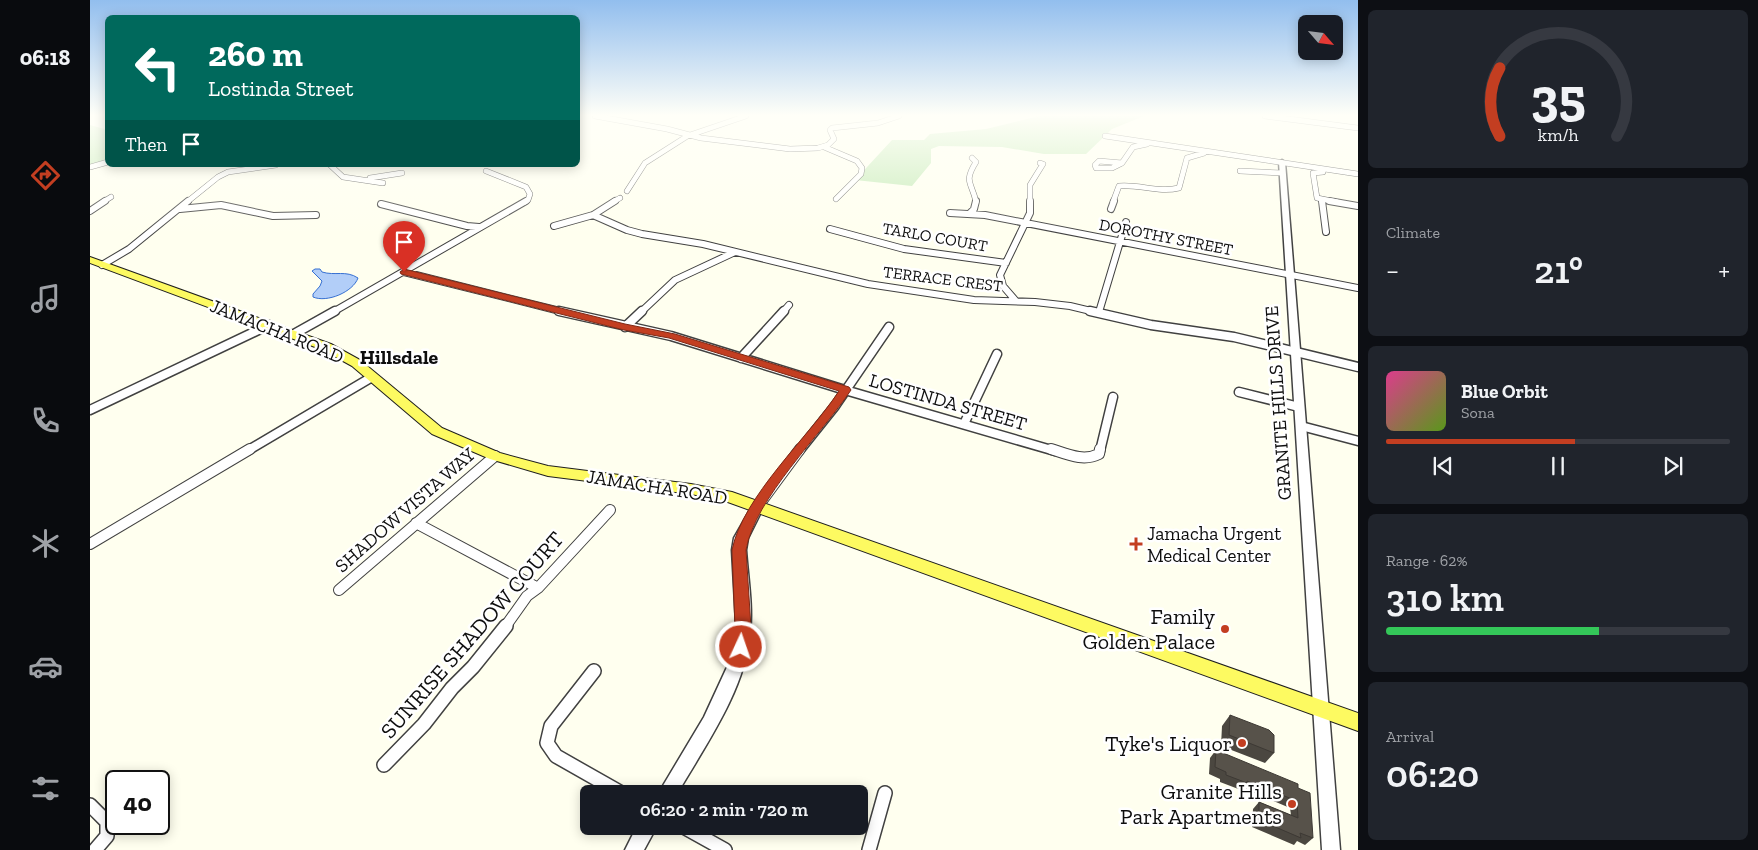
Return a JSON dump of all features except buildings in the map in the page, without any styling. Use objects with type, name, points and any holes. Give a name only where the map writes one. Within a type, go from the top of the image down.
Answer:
[{"type":"main road","name":"JAMACHA ROAD","points":[[90,260],[327,347],[356,363],[437,431],[495,456],[548,471],[691,488],[727,496],[1358,722]]},
{"type":"street","points":[[627,191],[645,163],[657,156]]},
{"type":"street","points":[[836,199],[861,174],[862,168],[857,161],[844,156]]},
{"type":"street","points":[[1122,163],[1127,156]]},
{"type":"street","points":[[1111,209],[1120,186],[1128,185],[1159,190],[1176,190],[1181,186],[1187,158],[1193,156]]},
{"type":"street","points":[[1230,156],[1282,168],[1358,174]]},
{"type":"street","points":[[950,213],[969,214],[974,210],[976,204],[975,195],[968,181],[968,175],[976,162],[972,158]]},
{"type":"street","points":[[90,167],[105,163]]},
{"type":"street","points":[[1016,301],[1002,286],[1000,275],[1031,207],[1028,192],[1031,183],[1043,164],[1040,163]]},
{"type":"street","points":[[220,167],[228,172]]},
{"type":"street","points":[[102,264],[128,249],[218,177],[228,172],[262,167]]},
{"type":"street","points":[[332,167],[343,176],[383,183]]},
{"type":"street","points":[[1240,172],[1282,168]]},
{"type":"street","name":"GRANITE HILLS DRIVE","points":[[1282,168],[1331,850]]},
{"type":"street","points":[[294,334],[528,200],[530,194],[526,187],[486,171]]},
{"type":"street","points":[[1358,178],[1320,172],[1313,173],[1317,198],[1358,206]]},
{"type":"street","points":[[354,179],[402,174]]},
{"type":"street","points":[[90,211],[111,197]]},
{"type":"street","points":[[554,226],[593,215],[620,198]]},
{"type":"street","points":[[1322,200],[1326,232]]},
{"type":"street","points":[[381,204],[467,226],[479,227]]},
{"type":"street","points":[[178,210],[201,205],[218,205],[234,207],[256,214],[316,216]]},
{"type":"street","name":"DOROTHY STREET","points":[[969,214],[985,215],[1358,288]]},
{"type":"street","name":"TERRACE CREST","points":[[593,215],[627,230],[642,234],[686,240],[868,284],[974,300],[1054,304],[1099,312],[1151,325],[1234,337],[1358,367]]},
{"type":"street","points":[[1099,312],[1126,222]]},
{"type":"street","name":"TARLO COURT","points":[[830,229],[904,248],[1006,263]]},
{"type":"street","points":[[624,327],[675,280],[735,252]]},
{"type":"street","name":"LOSTINDA STREET","points":[[404,272],[624,327],[671,336],[845,390],[1077,457],[1090,458],[1099,454],[1113,397]]},
{"type":"street","points":[[741,358],[789,305]]},
{"type":"street","points":[[90,410],[270,325]]},
{"type":"street","points":[[672,785],[732,682],[741,647],[743,628],[739,550],[741,538],[758,506],[783,470],[834,406],[889,327]]},
{"type":"street","points":[[964,424],[997,354]]},
{"type":"street","points":[[90,544],[372,377]]},
{"type":"street","points":[[1239,392],[1299,406]]},
{"type":"street","points":[[1301,426],[1358,441]]},
{"type":"street","name":"SHADOW VISTA WAY","points":[[338,590],[495,456]]},
{"type":"street","name":"SUNRISE SHADOW COURT","points":[[384,765],[424,724],[452,688],[497,639],[527,596],[538,588],[610,510]]},
{"type":"street","points":[[416,523],[538,588]]},
{"type":"street","points":[[594,671],[551,726],[547,743],[556,756],[607,785]]},
{"type":"street","points":[[869,850],[885,793]]},
{"type":"street","points":[[90,805],[107,822],[107,836],[95,850]]},
{"type":"street","points":[[634,850],[643,835]]},
{"type":"street","points":[[698,835],[725,850]]},
{"type":"green space","points":[[90,156],[105,156],[105,162],[90,167]]},
{"type":"green space","points":[[878,156],[931,156],[931,163],[912,186],[855,180]]},
{"type":"water","points":[[320,269],[322,272],[327,273],[349,274],[358,278],[351,288],[339,295],[325,299],[313,297],[322,281],[312,271]]},
{"type":"place","name":"Jamacha Urgent Medical Center","points":[[1136,544]]},
{"type":"place","name":"Family Golden Palace","points":[[1225,629]]},
{"type":"place","name":"Tyke's Liquor","points":[[1242,743]]},
{"type":"place","name":"Granite Hills Park Apartments","points":[[1292,804]]},
{"type":"district","name":"Hillsdale","points":[[399,357]]},
{"type":"route","points":[[404,272],[544,308],[671,336],[845,390],[783,470],[758,506],[741,538],[739,550],[743,628],[741,647]]}]
